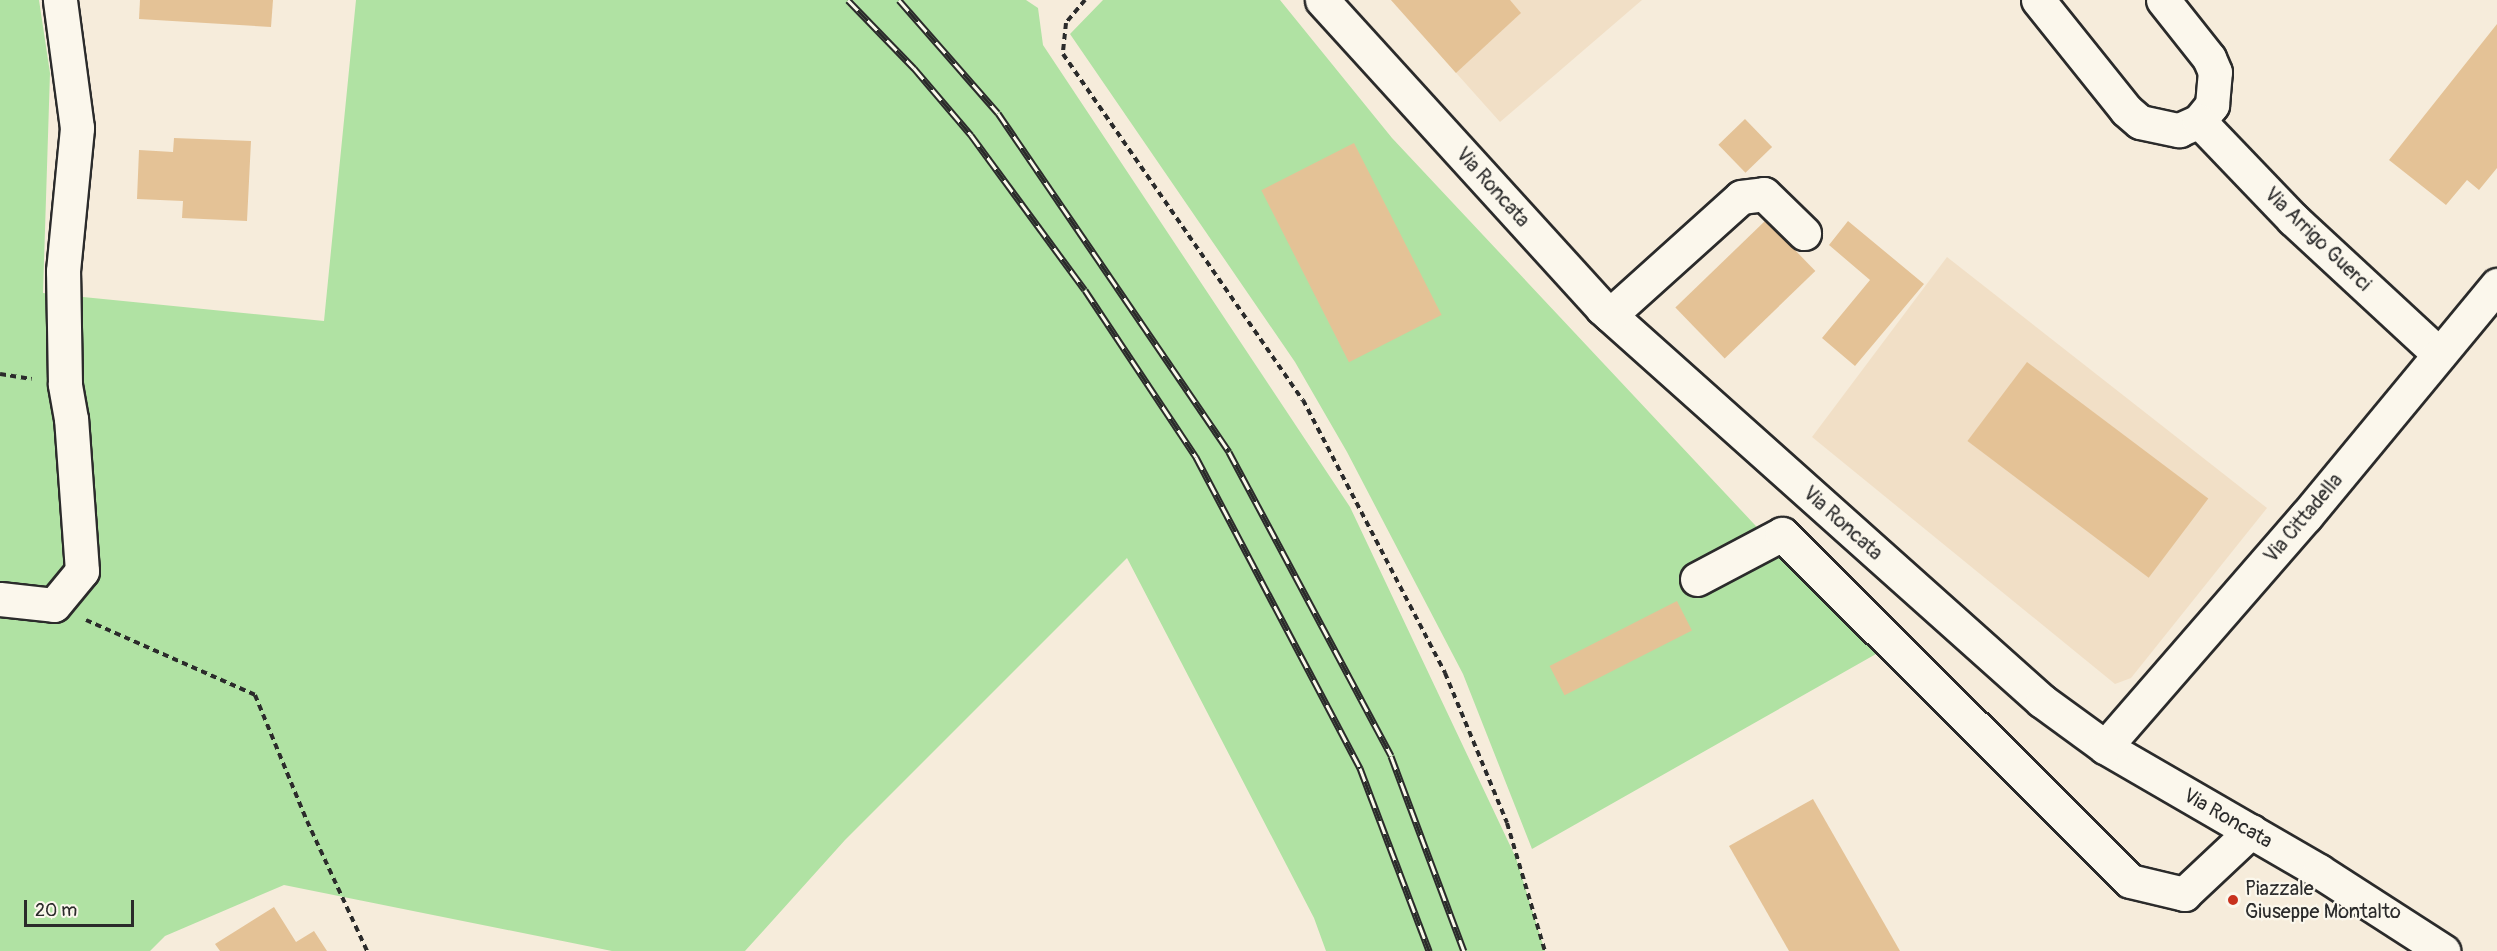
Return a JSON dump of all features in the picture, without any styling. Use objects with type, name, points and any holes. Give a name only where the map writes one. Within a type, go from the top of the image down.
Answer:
[{"type":"street","points":[[0,599],[54,605],[81,571],[71,419],[65,384],[63,271],[77,128],[60,0]]},
{"type":"street","name":"Via Roncata","points":[[1322,0],[1610,315],[2042,701],[2106,747],[2251,831],[2443,951]]},
{"type":"street","points":[[2038,0],[2140,122],[2180,130],[2199,121],[2211,105],[2216,72],[2209,58],[2163,0]]},
{"type":"street","name":"Via Arrigo Guerci","points":[[2199,121],[2294,219],[2439,354]]},
{"type":"street","points":[[1610,315],[1741,197],[1764,195],[1804,233]]},
{"type":"street","name":"Via Cittadella","points":[[2106,747],[2306,516],[2497,285]]},
{"type":"street","points":[[1697,579],[1782,534],[2130,881],[2184,894],[2251,831]]},
{"type":"path","points":[[1085,0],[1066,23],[1063,54],[1303,400],[1445,673],[1507,823],[1545,951]]},
{"type":"path","points":[[54,605],[255,695],[307,821],[367,951]]},
{"type":"shaded area","points":[[1391,0],[1642,0],[1500,122]]},
{"type":"shaded area","points":[[1947,257],[2267,508],[2131,678],[2115,684],[1812,437]]},
{"type":"green space","points":[[0,0],[39,0],[50,73],[43,293],[324,321],[356,0],[1026,0],[1038,8],[1043,45],[1350,507],[1516,858],[1545,951],[1326,951],[1314,918],[1127,558],[845,840],[745,951],[612,951],[284,885],[165,936],[150,951],[0,951]]},
{"type":"green space","points":[[1103,0],[1280,0],[1392,138],[1876,654],[1532,849],[1463,674],[1347,452],[1295,362],[1070,34]]},
{"type":"building","points":[[140,0],[273,0],[271,27],[139,19]]},
{"type":"building","points":[[1391,0],[1510,0],[1521,13],[1456,73]]},
{"type":"building","points":[[2497,24],[2497,168],[2479,190],[2467,180],[2446,205],[2389,160]]},
{"type":"building","points":[[1745,119],[1772,147],[1745,173],[1718,145]]},
{"type":"building","points":[[174,138],[251,141],[247,221],[182,218],[183,201],[137,199],[139,150],[173,152]]},
{"type":"building","points":[[1354,143],[1442,315],[1349,362],[1261,190]]},
{"type":"building","points":[[1766,220],[1815,271],[1725,359],[1675,308]]},
{"type":"building","points":[[1848,221],[1924,284],[1855,366],[1822,338],[1870,280],[1829,245]]},
{"type":"building","points":[[2027,362],[2208,499],[2149,578],[1967,441]]},
{"type":"building","points":[[1677,601],[1692,630],[1565,695],[1550,666]]},
{"type":"building","points":[[1813,799],[1900,951],[1789,951],[1729,846]]},
{"type":"building","points":[[274,907],[296,942],[314,931],[327,951],[220,951],[215,944]]},
{"type":"railway","points":[[848,0],[914,68],[971,135],[1085,290],[1196,457],[1360,768],[1429,951]]},
{"type":"railway","points":[[899,0],[998,113],[1229,452],[1391,756],[1464,951]]},
{"type":"place","name":"Piazzale Giuseppe Montalto","points":[[2233,900]]}]
